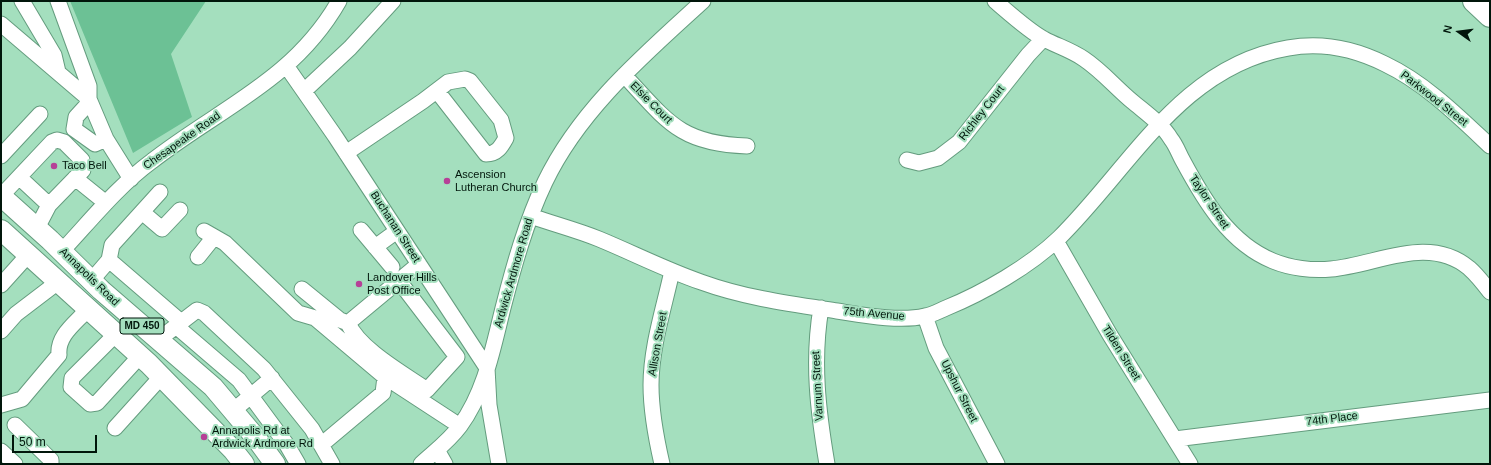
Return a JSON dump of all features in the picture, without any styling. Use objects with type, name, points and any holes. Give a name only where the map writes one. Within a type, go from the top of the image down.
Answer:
[{"type":"highway","points":[[1474,1],[1490,16]]},
{"type":"main road","name":"Annapolis Road","points":[[1,196],[62,251],[92,281],[213,387],[234,410],[275,464]]},
{"type":"main road","name":"MD 450","points":[[2,233],[140,356],[233,450],[244,464]]},
{"type":"street","points":[[22,1],[54,55],[58,72]]},
{"type":"street","points":[[58,1],[90,86],[89,99],[86,106],[76,117],[74,129],[95,144],[108,143]]},
{"type":"street","name":"Chesapeake Road","points":[[62,251],[106,203],[131,179],[174,144],[287,66],[312,41],[339,1]]},
{"type":"street","points":[[304,90],[350,48],[393,1]]},
{"type":"street","name":"Ardwick Ardmore Road","points":[[421,464],[460,426],[472,405],[487,368],[518,253],[531,216],[546,181],[568,144],[605,94],[702,1]]},
{"type":"street","name":"Taylor Street","points":[[995,1],[1043,39],[1063,47],[1083,58],[1160,124],[1171,138],[1183,162],[1221,221],[1235,238],[1254,252],[1279,263],[1313,270],[1344,268],[1408,252],[1442,254],[1469,268],[1490,292]]},
{"type":"street","points":[[1,24],[89,99],[108,143],[131,179]]},
{"type":"street","name":"Richley Court","points":[[907,160],[918,162],[938,158],[959,142],[988,108],[1028,55],[1043,39]]},
{"type":"street","name":"Parkwood Street","points":[[1160,124],[1200,86],[1234,65],[1272,51],[1315,46],[1337,47],[1360,53],[1385,64],[1413,80],[1490,146]]},
{"type":"street","name":"Buchanan Street","points":[[287,66],[487,368]]},
{"type":"street","name":"Elsie Court","points":[[624,75],[661,115],[682,132],[706,142],[747,146]]},
{"type":"street","points":[[346,154],[448,82],[465,79],[470,81],[501,120],[506,138],[500,149],[492,154],[486,154],[437,91]]},
{"type":"street","points":[[1,155],[40,114]]},
{"type":"street","name":"75th Avenue","points":[[531,216],[596,238],[672,271],[729,291],[775,301],[821,308],[900,318],[925,316],[973,297],[1015,272],[1056,241],[1080,217],[1160,124]]},
{"type":"street","points":[[1,196],[52,142],[58,140],[64,142],[82,160],[83,170],[49,205],[37,228]]},
{"type":"street","points":[[19,177],[49,205]]},
{"type":"street","points":[[75,178],[106,203]]},
{"type":"street","points":[[92,281],[109,260],[112,245],[160,192]]},
{"type":"street","points":[[142,212],[162,229],[180,210]]},
{"type":"street","points":[[361,230],[392,267]]},
{"type":"street","points":[[375,247],[397,231]]},
{"type":"street","points":[[198,257],[209,234],[225,243],[298,313],[315,318],[385,377],[460,426]]},
{"type":"street","name":"Tilden Street","points":[[1056,241],[1110,336],[1190,464]]},
{"type":"street","points":[[1,285],[28,255]]},
{"type":"street","points":[[109,260],[239,380],[287,445],[298,464]]},
{"type":"street","points":[[348,323],[419,264]]},
{"type":"street","name":"Allison Street","points":[[662,464],[652,407],[651,385],[660,322],[672,271]]},
{"type":"street","points":[[302,289],[340,320],[348,323],[352,333],[373,352],[427,390],[457,357],[399,281]]},
{"type":"street","points":[[1,331],[16,314],[58,282]]},
{"type":"street","name":"Varnum Street","points":[[821,308],[816,347],[816,379],[827,464]]},
{"type":"street","points":[[1,405],[22,400],[59,355],[61,338],[88,309]]},
{"type":"street","points":[[158,340],[197,310],[204,313],[272,378],[312,429],[332,464]]},
{"type":"street","name":"Upshur Street","points":[[925,316],[936,348],[997,464]]},
{"type":"street","points":[[116,334],[72,378],[72,386],[90,404],[97,403],[140,356]]},
{"type":"street","points":[[487,368],[489,405],[499,464]]},
{"type":"street","points":[[115,428],[161,377]]},
{"type":"street","points":[[321,445],[383,393],[385,377]]},
{"type":"street","points":[[234,410],[272,378]]},
{"type":"street","name":"74th Place","points":[[1175,438],[1490,400]]},
{"type":"street","points":[[15,425],[51,460],[51,464]]},
{"type":"street","points":[[437,450],[445,464]]},
{"type":"street","points":[[1,451],[15,464]]},
{"type":"green space","points":[[70,1],[206,1],[171,54],[192,117],[133,153]]},
{"type":"place","name":"Taco Bell","points":[[54,166]]},
{"type":"place","name":"Ascension Lutheran Church","points":[[447,181]]},
{"type":"place","name":"Landover Hills Post Office","points":[[359,284]]},
{"type":"place","name":"Annapolis Rd at Ardwick Ardmore Rd","points":[[204,437]]}]
